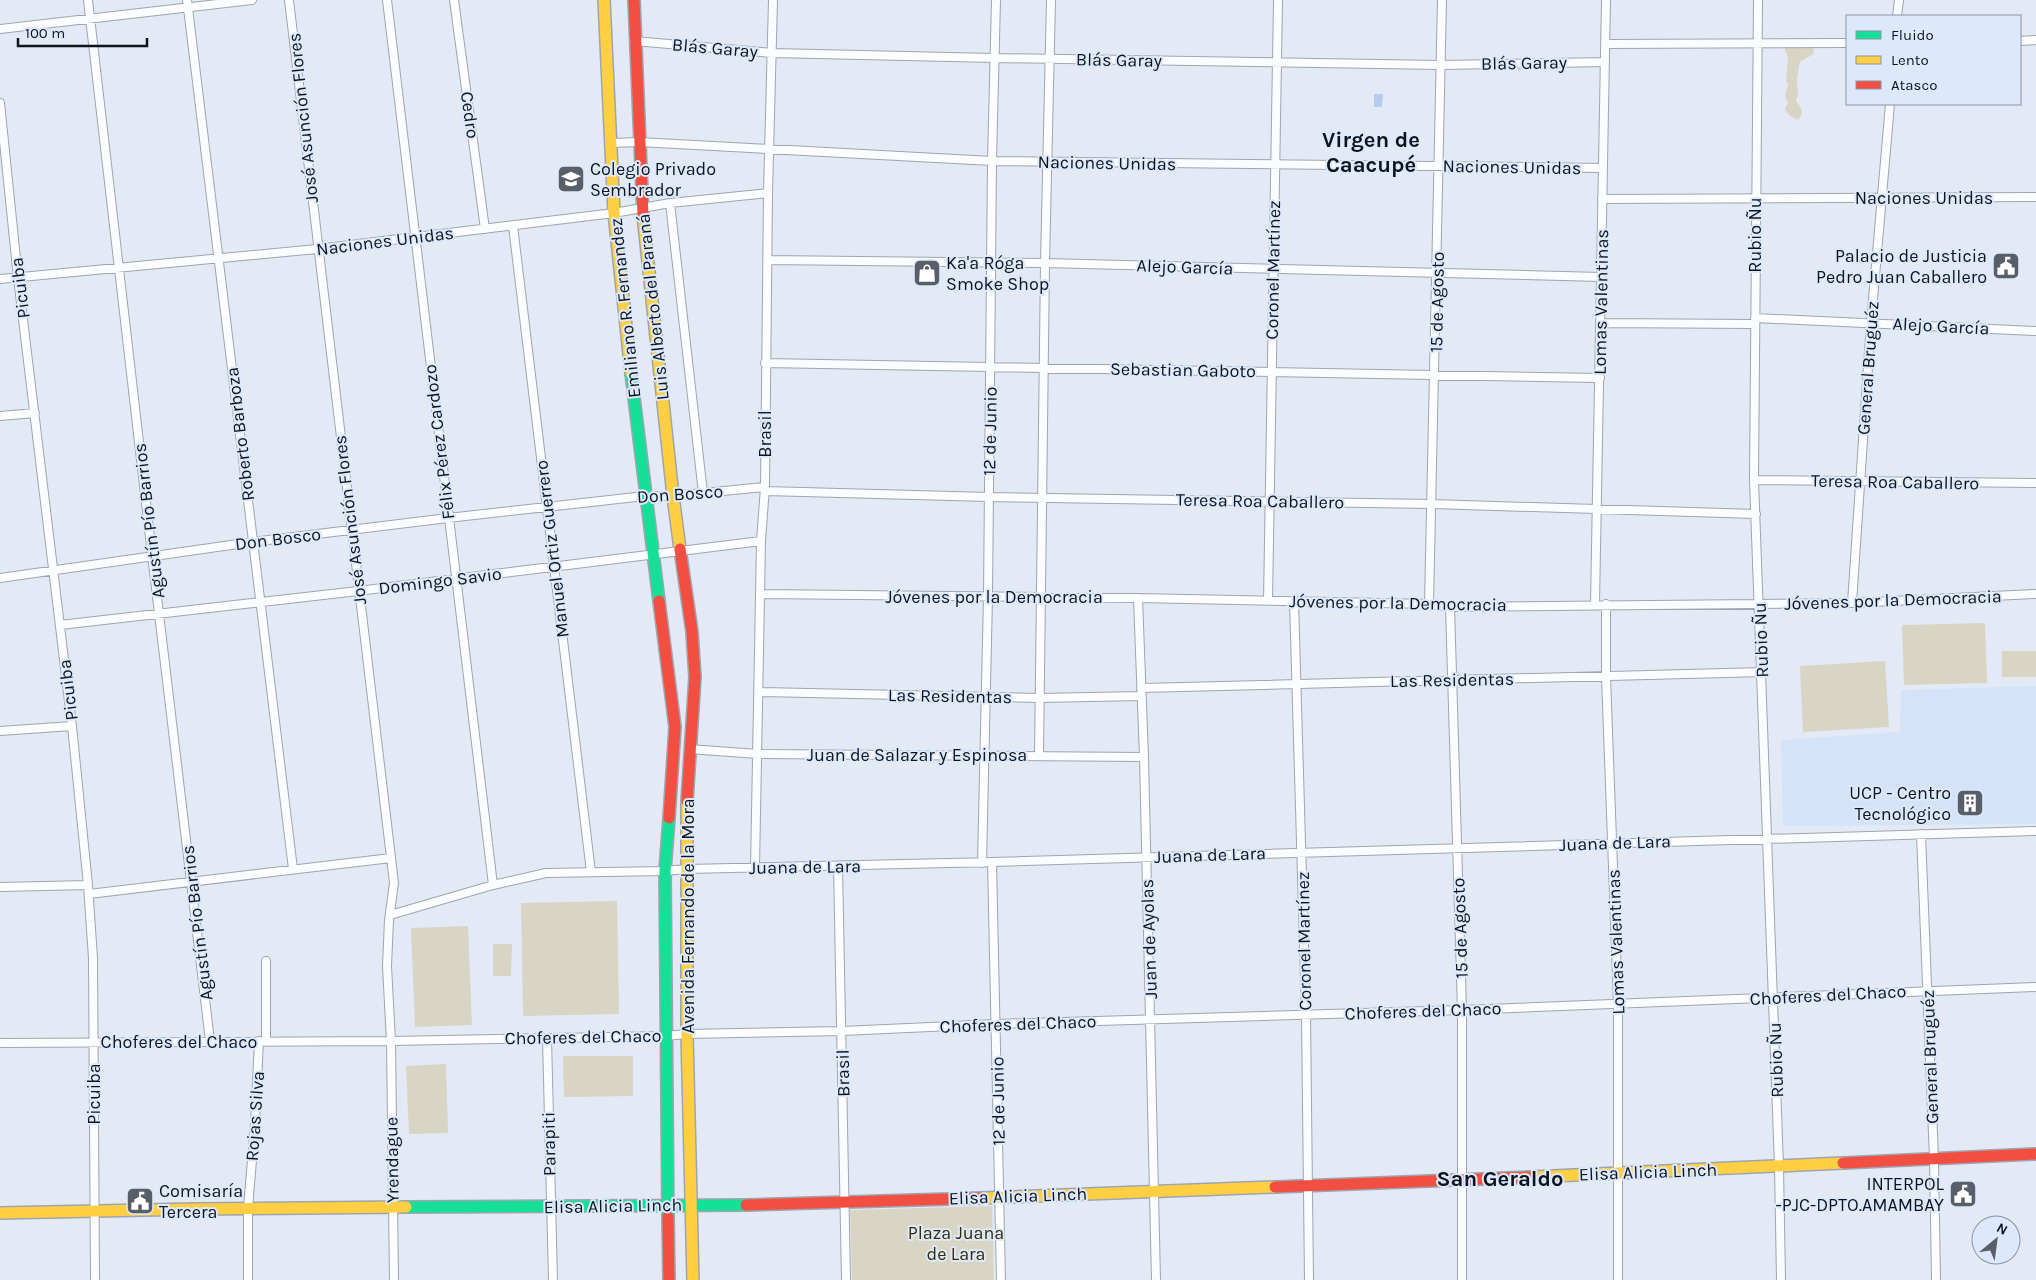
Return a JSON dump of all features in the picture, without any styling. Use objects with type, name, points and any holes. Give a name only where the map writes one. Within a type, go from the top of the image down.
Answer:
[{"type":"main road","name":"Emiliano R. Fernandez","points":[[604,0],[614,213],[653,555]]},
{"type":"main road","name":"Luis Alberto del Paraná","points":[[634,0],[634,42],[642,206],[680,552]]},
{"type":"main road","name":"Avenida Fernando de la Mora","points":[[680,552],[692,632],[695,677],[690,750],[687,1034],[693,1280]]},
{"type":"main road","name":"Avenida Fernando de la Mora","points":[[653,555],[675,727],[664,871],[664,1036],[669,1280]]},
{"type":"main road","name":"Elisa Alicia Linch","points":[[0,1213],[248,1208],[667,1206],[1155,1192],[2036,1154]]},
{"type":"street","name":"Agustín Pío Barrios","points":[[88,0],[210,1041]]},
{"type":"street","points":[[0,29],[90,19],[188,3],[252,0]]},
{"type":"street","name":"José Asunción Flores","points":[[289,0],[394,883],[387,966],[391,1041]]},
{"type":"street","name":"Félix Pérez Cardozo","points":[[386,0],[493,885]]},
{"type":"street","name":"Cedro","points":[[454,0],[485,229]]},
{"type":"street","name":"Brasil","points":[[755,868],[760,692],[761,541],[765,489],[765,363],[773,0]]},
{"type":"street","name":"12 de Junio","points":[[982,862],[992,367],[992,161],[996,0]]},
{"type":"street","points":[[1039,755],[1045,264],[1051,0]]},
{"type":"street","name":"Coronel Martínez","points":[[1268,601],[1278,0]]},
{"type":"street","name":"15 de Agosto","points":[[1429,604],[1442,0]]},
{"type":"street","name":"Lomas Valentinas","points":[[1595,604],[1606,0]]},
{"type":"street","name":"Rubio Ñu","points":[[1758,0],[1754,480],[1763,672],[1781,1280]]},
{"type":"street","points":[[1897,15],[1899,0]]},
{"type":"street","name":"Roberto Barboza","points":[[188,3],[293,869]]},
{"type":"street","points":[[2021,41],[2036,40]]},
{"type":"street","name":"Blás Garay","points":[[634,42],[772,53],[994,58],[1441,65],[1605,62]]},
{"type":"street","points":[[1605,44],[1846,43]]},
{"type":"street","name":"Picuiba","points":[[0,104],[3,173],[35,413],[72,726],[89,894],[93,958],[95,1280]]},
{"type":"street","name":"General Bruguéz","points":[[1852,603],[1871,322],[1890,105]]},
{"type":"street","name":"Naciones Unidas","points":[[611,143],[639,142],[770,151],[992,161],[1603,168]]},
{"type":"street","name":"Naciones Unidas","points":[[0,279],[318,249],[614,213],[642,206],[768,193]]},
{"type":"street","name":"Naciones Unidas","points":[[1602,199],[2036,197]]},
{"type":"street","points":[[670,203],[703,493]]},
{"type":"street","name":"Manuel Ortiz Guerrero","points":[[513,226],[591,872]]},
{"type":"street","name":"Alejo García","points":[[768,260],[1045,264],[1602,278]]},
{"type":"street","name":"Alejo García","points":[[1601,323],[1871,322],[2036,331]]},
{"type":"street","name":"Sebastian Gaboto","points":[[765,363],[1600,378]]},
{"type":"street","points":[[0,416],[35,413]]},
{"type":"street","name":"Teresa Roa Caballero","points":[[1754,480],[2036,483]]},
{"type":"street","name":"Don Bosco","points":[[0,578],[252,542],[448,518],[645,496],[673,496],[765,489]]},
{"type":"street","name":"Teresa Roa Caballero","points":[[765,489],[989,497],[1432,504],[1756,514]]},
{"type":"street","name":"Domingo Savio","points":[[60,625],[260,603],[761,541]]},
{"type":"street","name":"Jóvenes por la Democracia","points":[[761,594],[1138,598],[1429,604],[1450,607],[1595,604],[1852,603],[2036,594]]},
{"type":"street","name":"Juan de Ayolas","points":[[1138,598],[1151,1019],[1156,1280]]},
{"type":"street","name":"Coronel Martínez","points":[[1294,601],[1298,683],[1306,1014],[1309,1280]]},
{"type":"street","name":"Lomas Valentinas","points":[[1606,604],[1606,676],[1618,1004],[1618,1280]]},
{"type":"street","name":"15 de Agosto","points":[[1450,607],[1462,1010],[1462,1280]]},
{"type":"street","name":"Las Residentas","points":[[760,692],[1039,698],[1298,683],[1763,672]]},
{"type":"street","points":[[0,731],[72,726]]},
{"type":"street","name":"Juan de Salazar y Espinosa","points":[[690,750],[758,754],[984,754],[1144,757]]},
{"type":"street","name":"Juana de Lara","points":[[390,915],[493,885],[546,873],[992,862],[2036,831]]},
{"type":"street","name":"General Bruguéz","points":[[1921,834],[1934,1159],[1936,1280]]},
{"type":"street","points":[[89,894],[192,880],[391,858]]},
{"type":"street","name":"12 de Junio","points":[[992,862],[1001,1280]]},
{"type":"street","name":"Brasil","points":[[838,866],[846,1280]]},
{"type":"street","points":[[0,887],[88,885]]},
{"type":"street","name":"Rojas Silva","points":[[248,1280],[248,1208],[256,1124],[266,962]]},
{"type":"street","name":"Choferes del Chaco","points":[[0,1043],[391,1041],[664,1036],[1462,1010],[2036,987]]},
{"type":"street","name":"Parapiti","points":[[547,1038],[553,1280]]},
{"type":"street","name":"Yrendague","points":[[391,1041],[394,1280]]},
{"type":"shaded area","points":[[1374,94],[1383,94],[1382,107],[1374,107]]},
{"type":"shaded area","points":[[2036,686],[2036,824],[1783,826],[1781,740],[1900,732],[1901,690]]},
{"type":"green space","points":[[1785,46],[1813,47],[1814,54],[1801,61],[1799,65],[1796,101],[1802,112],[1798,120],[1789,115],[1785,109],[1788,103],[1785,97],[1788,84],[1786,81],[1788,57]]},
{"type":"green space","points":[[1985,623],[1987,683],[1904,685],[1902,625]]},
{"type":"green space","points":[[2002,651],[2036,651],[2036,677],[2002,677]]},
{"type":"green space","points":[[1885,661],[1889,727],[1803,732],[1800,666]]},
{"type":"green space","points":[[617,901],[619,1014],[523,1016],[521,903]]},
{"type":"green space","points":[[468,926],[472,1025],[415,1027],[411,928]]},
{"type":"green space","points":[[493,944],[512,944],[511,976],[493,976]]},
{"type":"green space","points":[[563,1056],[633,1056],[633,1096],[564,1097]]},
{"type":"green space","points":[[446,1064],[448,1133],[409,1134],[406,1066]]},
{"type":"green space","name":"Plaza Juana de Lara","points":[[992,1206],[994,1280],[852,1280],[850,1210]]},
{"type":"traffic: fast","points":[[631,373],[659,601]]},
{"type":"traffic: fast","points":[[668,1217],[665,871],[669,818]]},
{"type":"traffic: fast","points":[[406,1207],[746,1205]]},
{"type":"traffic: slow","points":[[604,0],[614,213],[631,373]]},
{"type":"traffic: slow","points":[[643,215],[680,549]]},
{"type":"traffic: slow","points":[[687,801],[687,1034],[693,1280]]},
{"type":"traffic: slow","points":[[1530,1177],[1843,1163]]},
{"type":"traffic: slow","points":[[983,1198],[1275,1187]]},
{"type":"traffic: slow","points":[[0,1213],[406,1207]]},
{"type":"traffic: jam","points":[[634,0],[643,215]]},
{"type":"traffic: jam","points":[[680,549],[692,632],[695,677],[687,801]]},
{"type":"traffic: jam","points":[[659,601],[675,727],[669,818]]},
{"type":"traffic: jam","points":[[1843,1163],[2036,1154]]},
{"type":"traffic: jam","points":[[1275,1187],[1530,1177]]},
{"type":"traffic: jam","points":[[746,1205],[983,1198]]},
{"type":"traffic: jam","points":[[668,1217],[669,1280]]},
{"type":"place","name":"Colegio Privado Sembrador","points":[[571,179]]},
{"type":"place","name":"Palacio de Justicia Pedro Juan Caballero","points":[[2006,266]]},
{"type":"place","name":"Ka'a Róga Smoke Shop","points":[[927,273]]},
{"type":"place","name":"UCP - Centro Tecnológico","points":[[1970,803]]},
{"type":"place","name":"INTERPOL -PJC-DPTO.AMAMBAY","points":[[1963,1194]]},
{"type":"place","name":"Comisaría Tercera","points":[[140,1201]]},
{"type":"district","name":"Virgen de Caacupé","points":[[1371,152]]},
{"type":"district","name":"San Geraldo","points":[[1500,1178]]}]
